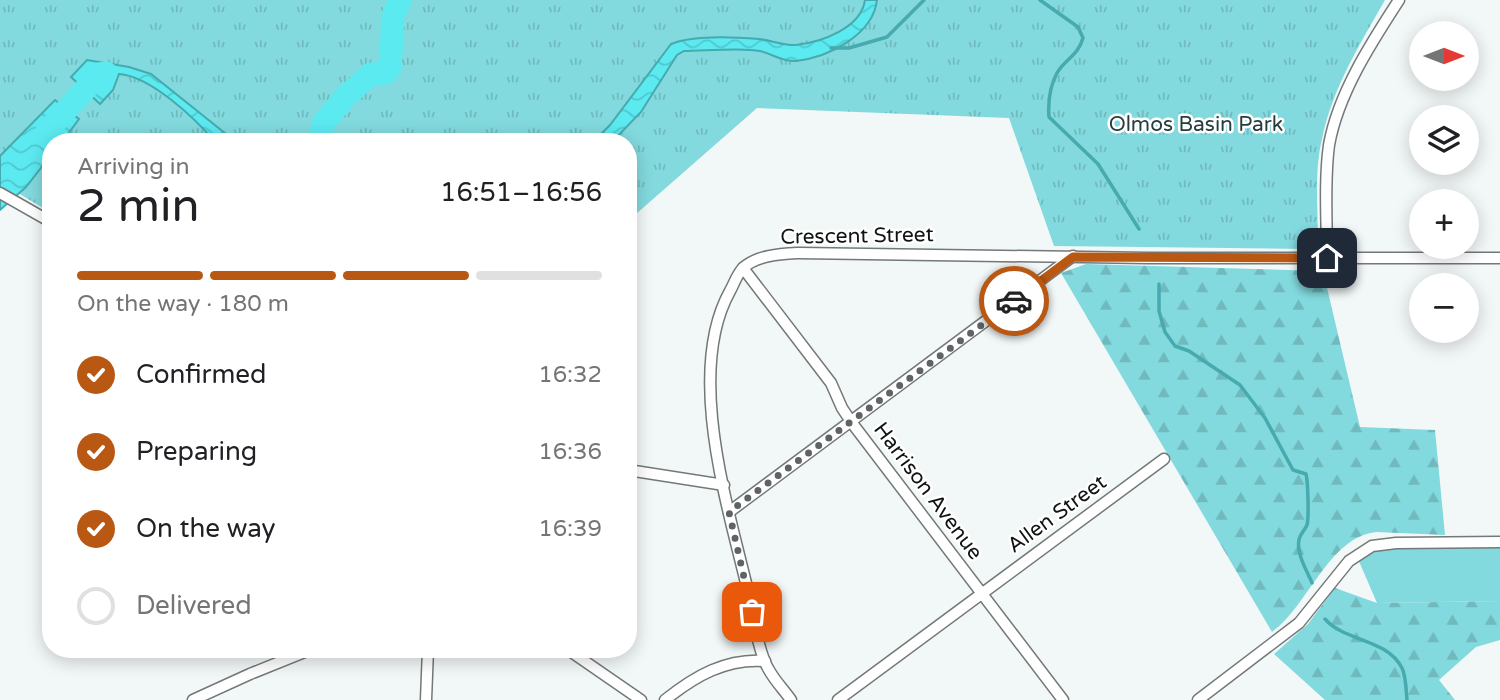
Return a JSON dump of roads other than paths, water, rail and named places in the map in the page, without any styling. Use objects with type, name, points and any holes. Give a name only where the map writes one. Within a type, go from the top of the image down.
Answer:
[{"type":"street","points":[[1327,258],[1326,179],[1329,144],[1336,117],[1355,75],[1399,0]]},
{"type":"street","points":[[0,193],[42,217]]},
{"type":"street","name":"Crescent Street","points":[[743,268],[756,260],[799,253],[1500,258]]},
{"type":"street","points":[[729,512],[1073,257]]},
{"type":"street","points":[[743,268],[725,300],[711,358],[709,386],[712,414],[729,512],[765,661],[791,700]]},
{"type":"street","name":"Harrison Avenue","points":[[743,268],[831,383],[852,423],[1063,700]]},
{"type":"street","name":"Allen Street","points":[[838,700],[1164,459]]},
{"type":"street","points":[[637,471],[724,485]]},
{"type":"street","points":[[1198,700],[1299,623],[1349,561],[1373,546],[1396,543],[1500,542]]},
{"type":"street","points":[[193,700],[208,696],[292,658]]},
{"type":"street","points":[[426,700],[428,658]]},
{"type":"street","points":[[580,658],[642,700]]},
{"type":"street","points":[[664,700],[705,672],[730,662],[765,661]]},
{"type":"water","points":[[865,0],[877,0],[874,13],[858,34],[835,49],[809,59],[786,60],[753,50],[684,51],[677,55],[641,112],[621,133],[602,133],[671,44],[714,37],[759,39],[791,45],[806,43],[839,32],[862,10]]},
{"type":"water","points":[[87,60],[129,67],[151,74],[225,133],[206,133],[158,90],[131,77],[119,74],[113,90],[100,104],[71,77]]},
{"type":"water","points":[[55,100],[79,119],[69,133],[42,133],[42,167],[26,187],[0,210],[0,156]]},
{"type":"waterway","points":[[321,133],[323,124],[344,98],[371,74],[386,73],[390,68],[393,15],[400,0]]},
{"type":"waterway","points":[[831,48],[849,48],[887,37],[924,0]]},
{"type":"waterway","points":[[1040,0],[1078,27],[1083,38],[1078,49],[1060,68],[1055,78],[1050,95],[1049,117],[1098,164],[1139,229]]},
{"type":"waterway","points":[[47,131],[99,74],[106,73]]},
{"type":"waterway","points":[[1159,284],[1159,311],[1165,332],[1175,346],[1189,351],[1240,385],[1265,418],[1293,470],[1306,474],[1308,521],[1298,545],[1302,562],[1312,583]]},
{"type":"waterway","points":[[1325,619],[1343,632],[1376,645],[1395,658],[1403,671],[1407,700]]},
{"type":"park label","name":"Olmos Basin Park","points":[[1196,124]]}]
